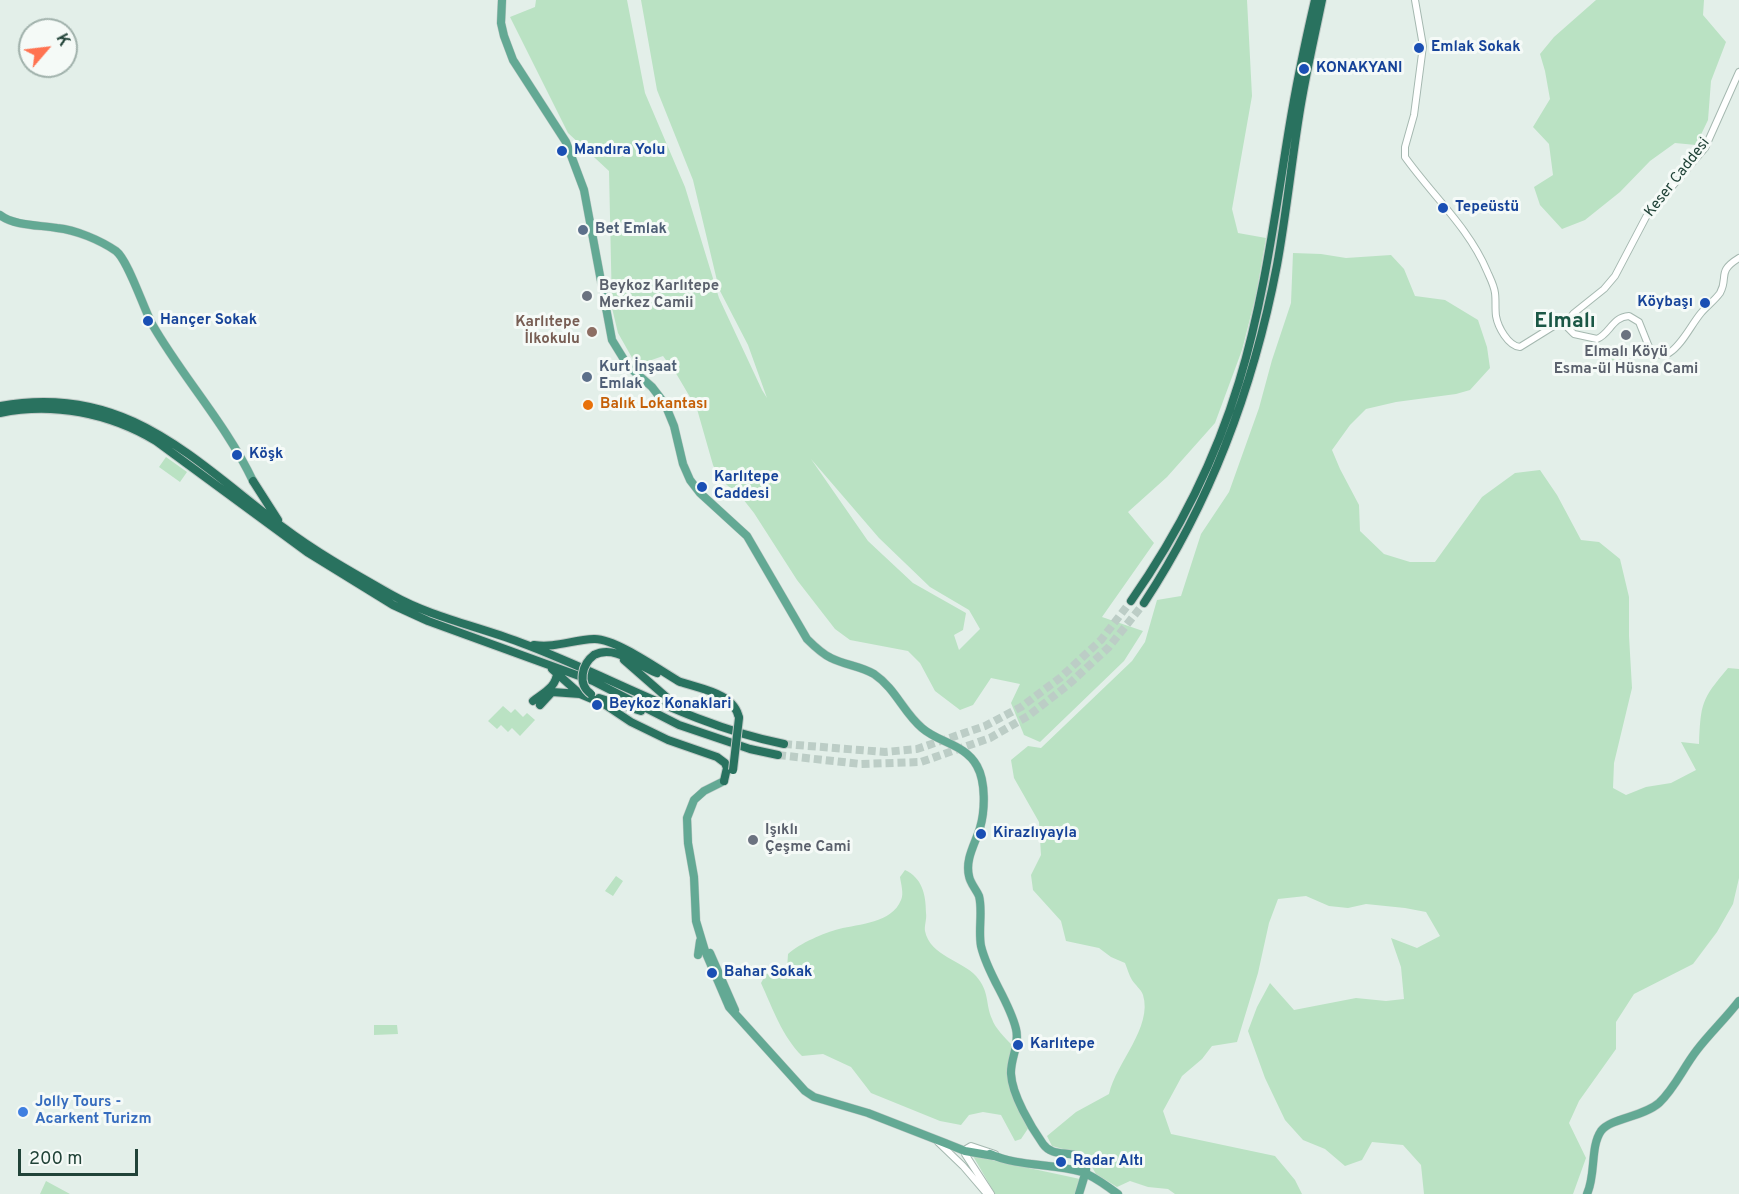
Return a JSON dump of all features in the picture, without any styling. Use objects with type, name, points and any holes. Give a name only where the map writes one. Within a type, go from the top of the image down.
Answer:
[{"type":"highway","points":[[1131,601],[1189,507],[1214,452],[1240,381],[1260,301],[1275,224],[1297,81],[1315,0]]},
{"type":"highway","points":[[1144,603],[1176,550],[1206,489],[1231,430],[1248,381],[1277,265],[1299,113],[1322,0]]},
{"type":"highway","points":[[0,406],[51,402],[105,410],[136,422],[152,430],[307,552],[393,605],[428,621],[593,681],[679,725]]},
{"type":"highway","points":[[0,413],[33,408],[52,408],[81,412],[138,430],[243,496],[253,508],[394,596],[445,618],[519,642],[590,670],[693,718],[756,738],[784,744]]},
{"type":"highway","points":[[254,482],[287,530]]},
{"type":"highway","points":[[243,496],[252,490],[254,482]]},
{"type":"highway","points":[[253,508],[254,482]]},
{"type":"highway","points":[[253,508],[261,500],[260,492]]},
{"type":"highway","points":[[276,509],[287,530]]},
{"type":"highway","points":[[519,642],[549,647],[597,639],[625,649],[680,682]]},
{"type":"highway","points":[[557,672],[557,680],[553,686],[536,703],[552,693],[580,694],[604,704],[656,735],[717,757],[725,763],[727,768],[724,781],[728,781],[733,776],[739,718],[731,701],[647,669],[615,652],[600,652],[594,655],[587,662],[583,672],[583,685],[586,690],[656,735]]},
{"type":"highway","points":[[615,652],[669,701],[693,718]]},
{"type":"highway","points":[[545,663],[580,694]]},
{"type":"highway","points":[[595,696],[624,704],[750,749],[778,755]]},
{"type":"main road","points":[[502,0],[501,23],[513,60],[566,142],[584,190],[612,340],[628,366],[652,387],[665,404],[690,480],[700,493],[747,536],[807,639],[818,650],[831,658],[874,675],[898,696],[914,721],[923,730],[958,747],[976,764],[981,782],[983,810],[981,825],[967,865],[969,878],[979,897],[981,945],[993,978],[1017,1030],[1011,1074],[1017,1098],[1044,1146],[1058,1154],[1080,1159],[1095,1180]]},
{"type":"main road","points":[[0,215],[21,223],[59,228],[79,234],[118,253],[125,262],[152,324],[211,409],[254,482]]},
{"type":"main road","points":[[724,781],[704,791],[694,800],[687,818],[688,843],[694,877],[696,921],[704,953],[725,1000],[805,1091],[814,1097],[868,1113],[966,1149],[1082,1174],[1115,1192]]},
{"type":"main road","points":[[704,953],[724,981],[738,1017]]},
{"type":"main road","points":[[1587,1194],[1593,1178],[1596,1143],[1602,1131],[1611,1123],[1641,1114],[1673,1089],[1696,1052],[1739,1001]]},
{"type":"main road","points":[[1080,1159],[1082,1174],[1080,1191]]},
{"type":"main road","points":[[1080,1191],[1095,1180]]},
{"type":"street","name":"Keser Caddesi","points":[[1415,0],[1423,46],[1414,115],[1405,147],[1405,158],[1448,210],[1486,268],[1495,290],[1496,317],[1503,334],[1515,347],[1520,347],[1557,324],[1568,320],[1577,309],[1612,281],[1646,217],[1705,148],[1739,72]]},
{"type":"street","points":[[1568,320],[1568,328],[1572,333],[1594,339],[1602,337],[1617,319],[1623,316],[1632,317],[1639,322],[1651,352],[1659,355],[1665,354],[1677,346],[1718,295],[1724,271],[1739,258]]},
{"type":"street","points":[[930,1136],[963,1166],[987,1194]]},
{"type":"street","points":[[966,1149],[966,1156],[991,1194]]},
{"type":"green space","points":[[536,0],[627,0],[645,93],[685,187],[719,298],[767,398],[748,345],[719,289],[693,180],[657,90],[641,0],[1247,0],[1252,96],[1232,209],[1238,233],[1266,238],[1256,295],[1242,350],[1215,423],[1167,477],[1128,512],[1154,543],[1102,617],[1143,631],[1124,661],[1040,742],[1024,735],[1011,703],[1020,684],[991,678],[973,705],[960,710],[935,691],[920,663],[908,651],[850,640],[835,629],[797,580],[754,513],[743,499],[719,478],[697,409],[663,356],[635,363],[618,333],[612,308],[609,171],[568,133],[510,17],[535,7]],"holes":[[[811,459],[879,538],[930,587],[969,610],[980,629],[959,650],[954,635],[963,630],[966,613],[913,583],[868,541]]]},
{"type":"green space","points":[[1596,0],[1704,0],[1703,15],[1726,42],[1711,81],[1708,120],[1696,145],[1675,143],[1650,161],[1620,192],[1585,220],[1562,229],[1540,205],[1534,187],[1553,175],[1549,144],[1533,127],[1550,99],[1540,54],[1554,37]]},
{"type":"green space","points":[[1293,253],[1346,258],[1391,255],[1404,269],[1415,296],[1445,300],[1478,320],[1487,347],[1490,368],[1470,390],[1366,409],[1350,425],[1332,450],[1359,505],[1360,531],[1384,554],[1410,562],[1435,562],[1482,497],[1515,473],[1540,470],[1557,495],[1581,540],[1599,542],[1620,559],[1629,597],[1632,688],[1614,763],[1613,788],[1626,795],[1646,787],[1671,783],[1696,770],[1681,742],[1699,744],[1702,710],[1707,695],[1728,668],[1739,669],[1739,878],[1733,904],[1717,932],[1693,964],[1634,994],[1616,1022],[1616,1049],[1579,1101],[1569,1123],[1586,1158],[1573,1194],[1424,1194],[1421,1165],[1403,1145],[1372,1142],[1362,1160],[1345,1166],[1325,1149],[1303,1140],[1285,1120],[1265,1078],[1248,1031],[1257,1007],[1270,983],[1294,1010],[1356,998],[1386,1001],[1404,999],[1401,967],[1391,938],[1417,948],[1440,936],[1426,912],[1366,904],[1348,908],[1329,906],[1306,896],[1278,899],[1269,923],[1258,973],[1237,1042],[1212,1046],[1202,1059],[1182,1076],[1163,1111],[1171,1134],[1275,1156],[1295,1180],[1302,1194],[1175,1194],[1168,1189],[1148,1187],[1130,1181],[1117,1187],[1096,1174],[1085,1155],[1052,1146],[1047,1136],[1076,1112],[1109,1094],[1143,1020],[1145,1007],[1143,995],[1132,980],[1125,963],[1099,948],[1066,941],[1061,921],[1033,890],[1031,875],[1041,855],[1039,822],[1014,778],[1011,760],[1028,746],[1041,748],[1132,661],[1145,642],[1157,600],[1181,596],[1201,534],[1229,492],[1259,408],[1291,303]]},
{"type":"green space","points":[[1619,351],[1623,362],[1611,366],[1607,356]]},
{"type":"green space","points":[[166,457],[187,472],[180,482],[159,467]]},
{"type":"green space","points":[[503,706],[511,713],[515,709],[523,717],[527,713],[535,720],[520,736],[512,728],[508,732],[501,725],[497,729],[488,721]]},
{"type":"green space","points":[[905,870],[915,877],[924,893],[925,929],[928,939],[940,952],[976,976],[985,992],[993,1022],[1012,1045],[1009,1072],[1029,1127],[1021,1139],[1015,1141],[1001,1115],[983,1112],[969,1115],[961,1125],[940,1121],[871,1093],[851,1067],[823,1054],[802,1056],[783,1031],[761,983],[766,974],[777,975],[787,970],[788,954],[805,942],[890,914],[897,908],[902,898],[900,877]]},
{"type":"green space","points":[[616,876],[623,881],[613,896],[605,891]]},
{"type":"green space","points":[[374,1025],[397,1025],[398,1034],[374,1035]]},
{"type":"green space","points":[[973,1156],[1080,1179],[1078,1194],[995,1194]]},
{"type":"green space","points":[[46,1181],[70,1194],[40,1194]]},
{"type":"tunnel","points":[[784,744],[885,752],[917,749],[985,726],[1021,707],[1060,678],[1101,640],[1131,601]]},
{"type":"tunnel","points":[[778,755],[861,764],[921,762],[990,738],[1028,716],[1068,685],[1109,647],[1144,603]]},
{"type":"place","name":"Emlak Sokak","points":[[1419,48]]},
{"type":"place","name":"KONAKYANI","points":[[1304,69]]},
{"type":"place","name":"Mandıra Yolu","points":[[562,151]]},
{"type":"place","name":"Tepeüstü","points":[[1443,208]]},
{"type":"place","name":"Bet Emlak","points":[[583,230]]},
{"type":"place","name":"Beykoz Karlıtepe Merkez Camii","points":[[587,296]]},
{"type":"place","name":"Köybaşı","points":[[1705,303]]},
{"type":"place","name":"Hançer Sokak","points":[[148,321]]},
{"type":"place","name":"Karlıtepe İlkokulu","points":[[592,332]]},
{"type":"place","name":"Elmalı Köyü Esma-ül Hüsna Cami","points":[[1626,335]]},
{"type":"place","name":"Kurt İnşaat Emlak","points":[[587,377]]},
{"type":"place","name":"Balık Lokantası","points":[[588,405]]},
{"type":"place","name":"Köşk","points":[[237,455]]},
{"type":"place","name":"Karlıtepe Caddesi","points":[[702,487]]},
{"type":"place","name":"Beykoz Konaklari","points":[[597,705]]},
{"type":"place","name":"Kirazlıyayla","points":[[981,834]]},
{"type":"place","name":"Işıklı Çeşme Cami","points":[[753,840]]},
{"type":"place","name":"Bahar Sokak","points":[[712,973]]},
{"type":"place","name":"Karlıtepe","points":[[1018,1045]]},
{"type":"place","name":"Jolly Tours - Acarkent Turizm","points":[[23,1112]]},
{"type":"place","name":"Radar Altı","points":[[1061,1162]]},
{"type":"district","name":"Elmalı","points":[[1565,323]]}]
